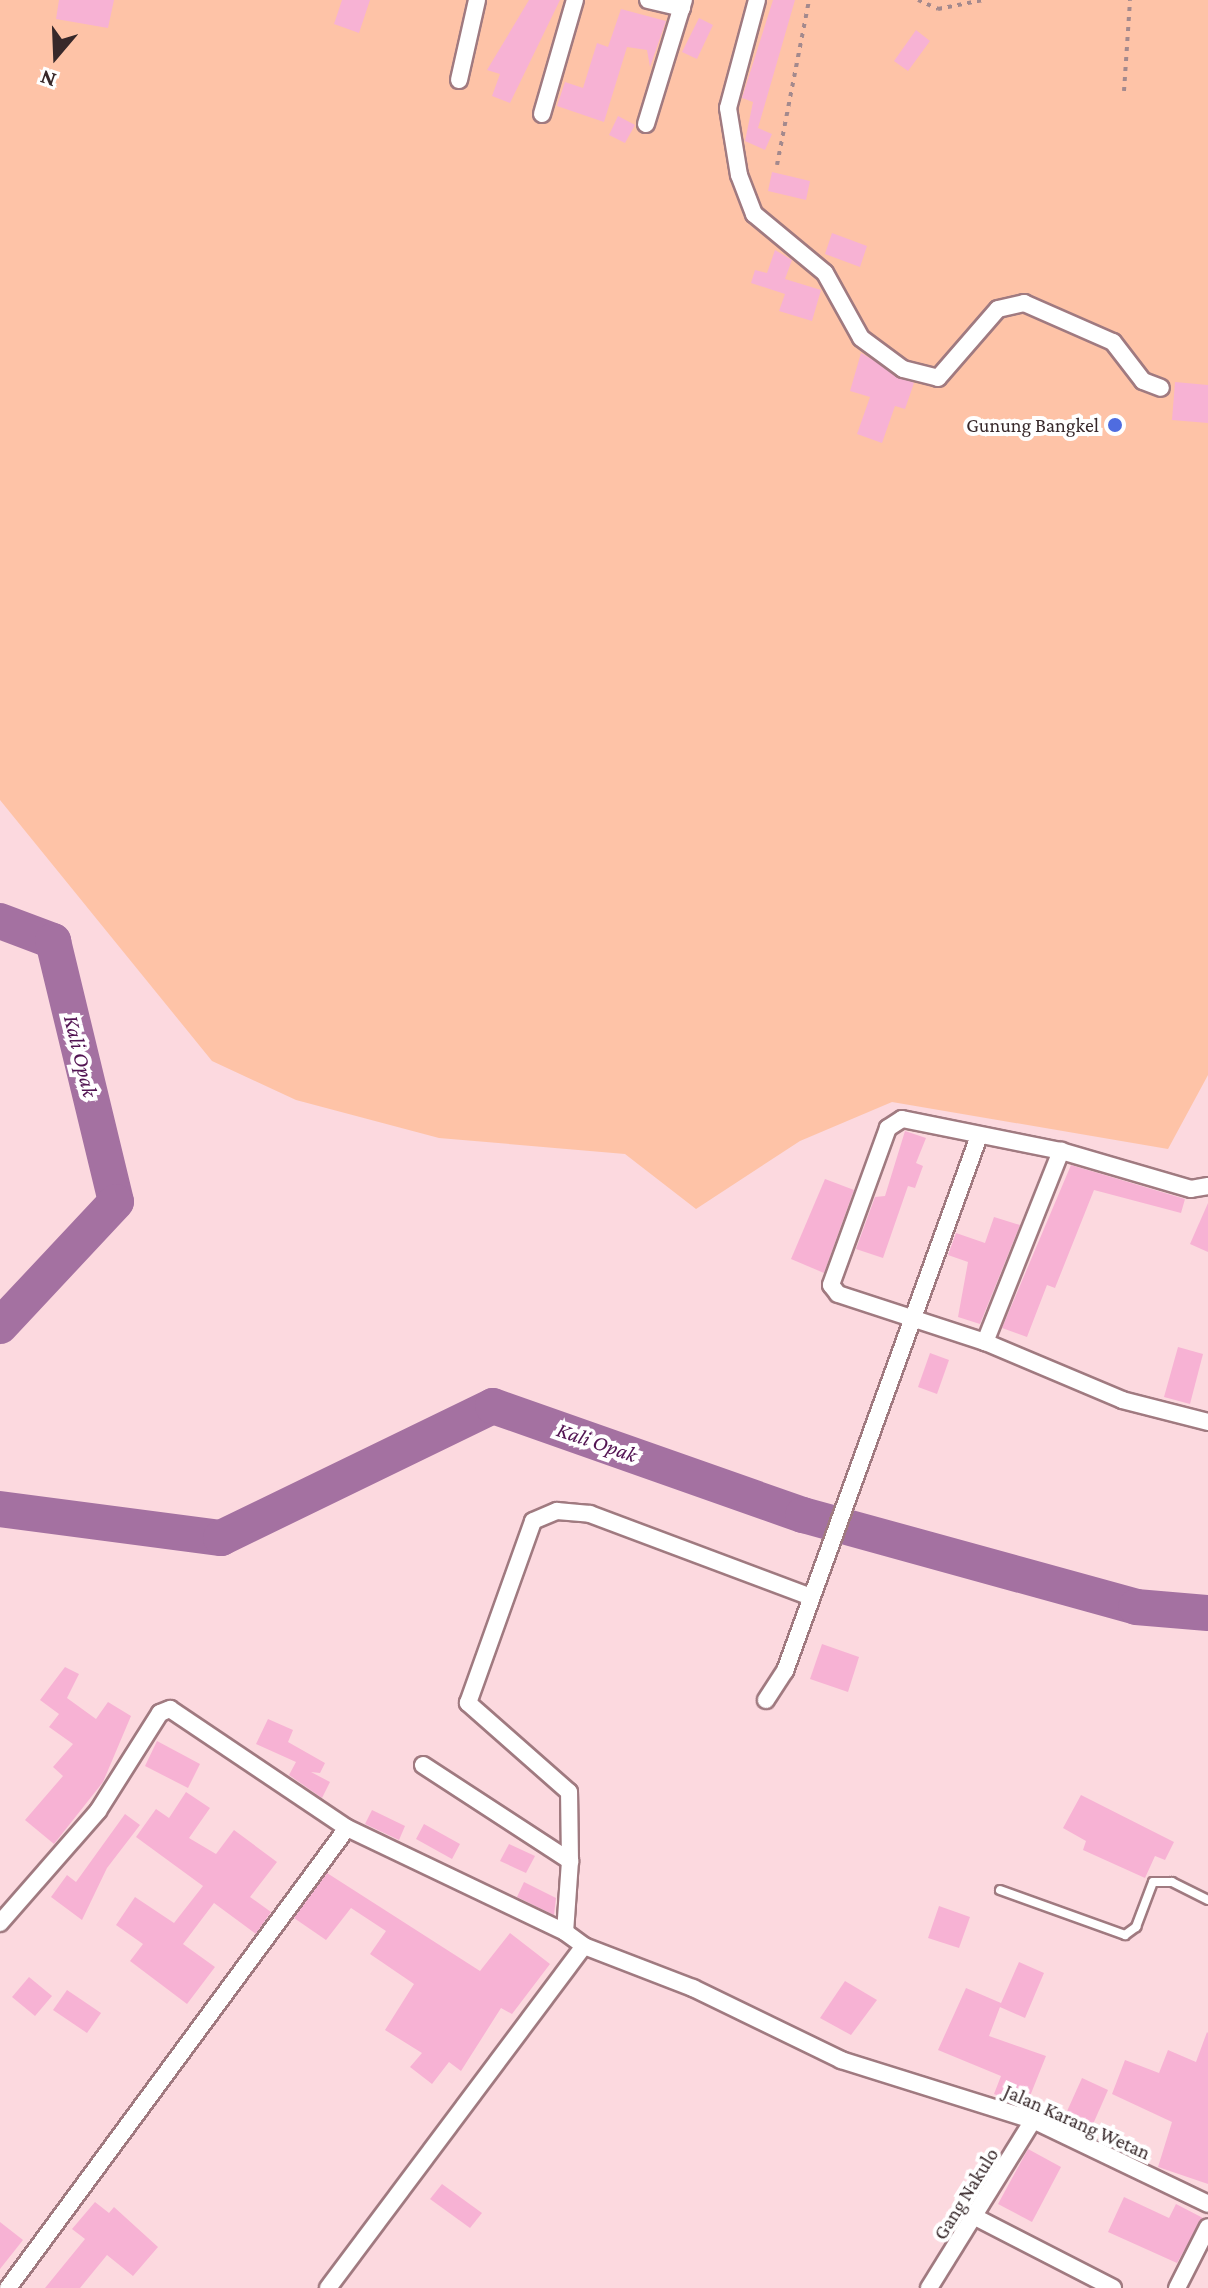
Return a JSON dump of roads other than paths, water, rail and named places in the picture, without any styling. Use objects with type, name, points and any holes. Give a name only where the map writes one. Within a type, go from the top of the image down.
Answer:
[{"type":"street","points":[[459,80],[477,0]]},
{"type":"street","points":[[542,114],[575,0]]},
{"type":"street","points":[[646,124],[683,4],[648,0]]},
{"type":"street","points":[[757,0],[728,108],[739,175],[754,214],[825,273],[861,338],[903,369],[938,378],[998,309],[1024,303],[1113,342],[1143,381],[1161,388]]},
{"type":"street","points":[[1208,1186],[1191,1189],[1061,1151],[902,1119],[888,1128],[831,1285],[838,1294],[985,1342],[1122,1400],[1208,1422]]},
{"type":"street","points":[[766,1700],[785,1671],[877,1414],[908,1316],[979,1136]]},
{"type":"street","points":[[985,1342],[1061,1151]]},
{"type":"street","points":[[565,1932],[570,1861],[569,1792],[468,1703],[533,1521],[557,1511],[590,1514],[811,1597]]},
{"type":"street","name":"Jalan Karang Wetan","points":[[0,1923],[98,1811],[160,1713],[170,1709],[347,1828],[565,1932],[584,1946],[880,2074],[1033,2120],[1208,2204]]},
{"type":"street","points":[[423,1765],[570,1861]]},
{"type":"street","points":[[6,2282],[347,1828]]},
{"type":"street","points":[[328,2288],[584,1946]]},
{"type":"street","name":"Gang Nakulo","points":[[929,2288],[977,2218],[1033,2120]]},
{"type":"street","points":[[977,2218],[1113,2288]]},
{"type":"street","points":[[1177,2288],[1208,2227]]},
{"type":"lane","points":[[1000,1890],[1125,1935],[1136,1927],[1153,1882],[1172,1882],[1208,1900]]},
{"type":"waterway","name":"Kali Opak","points":[[0,921],[53,941],[116,1202],[0,1326]]},
{"type":"waterway","name":"Kali Opak","points":[[0,1509],[221,1538],[493,1406],[803,1515],[1136,1607],[1208,1613]]},
{"type":"place","name":"Gunung Bangkel","points":[[1115,425]]}]
